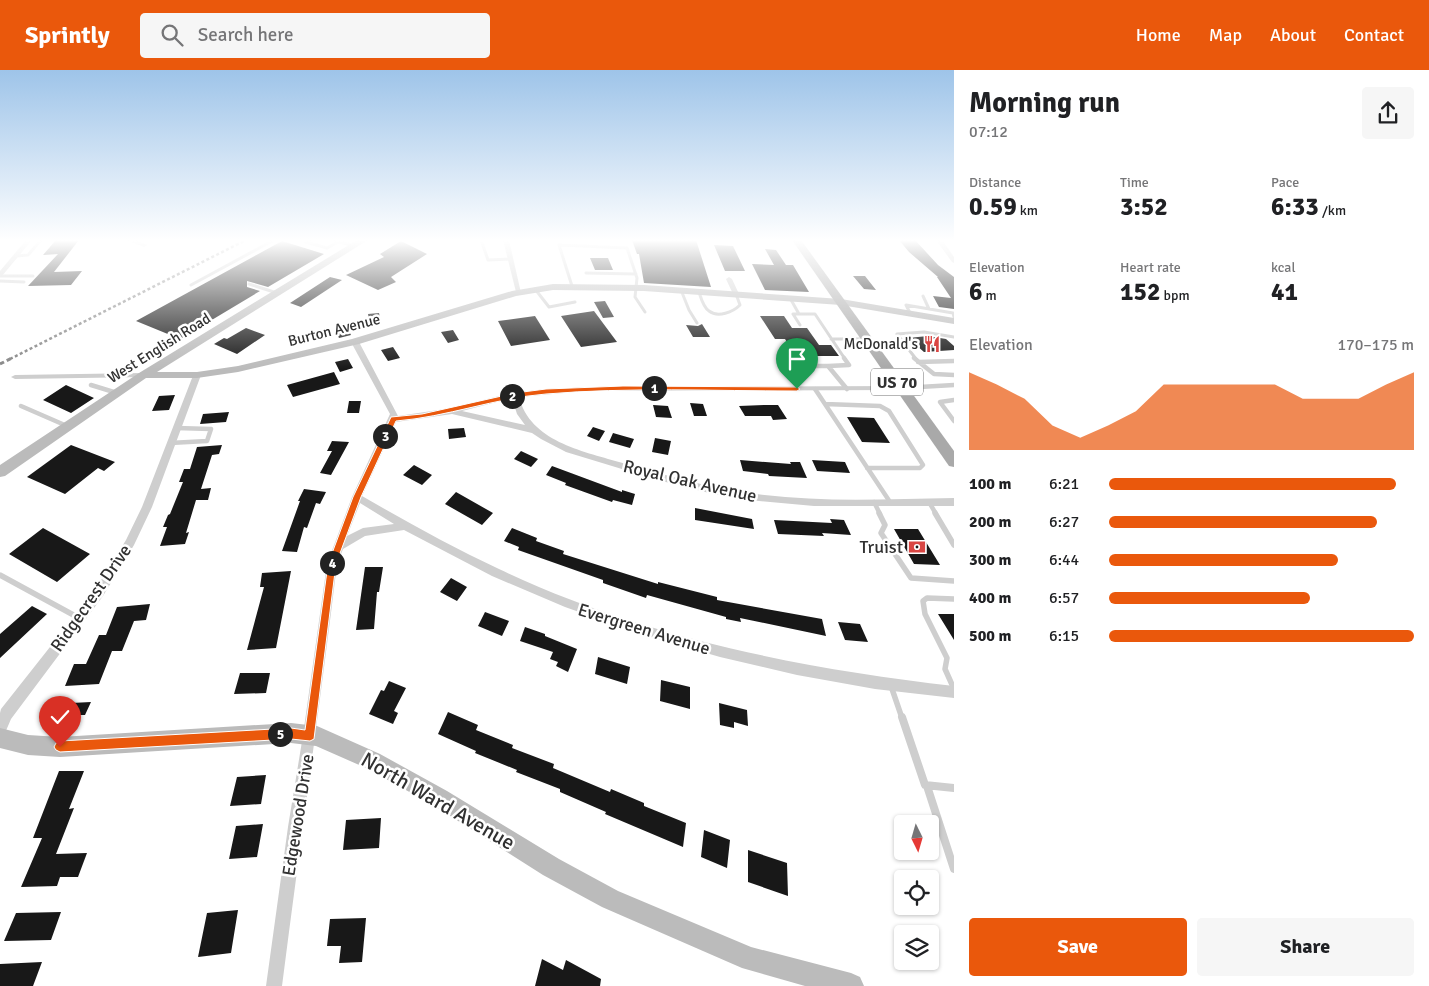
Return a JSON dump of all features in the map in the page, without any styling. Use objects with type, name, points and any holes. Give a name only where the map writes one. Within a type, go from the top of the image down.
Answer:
[{"type":"main road","name":"US 70","points":[[827,283],[954,462]]},
{"type":"street","name":"West English Road","points":[[0,472],[143,375],[294,283]]},
{"type":"street","points":[[516,283],[519,292]]},
{"type":"street","points":[[731,283],[736,294]]},
{"type":"street","name":"Burton Avenue","points":[[15,377],[197,375],[238,369],[354,342],[535,288],[572,286],[638,288],[841,302],[954,322]]},
{"type":"street","points":[[354,342],[394,414],[393,419],[452,411],[515,395],[546,392],[623,388],[901,388]]},
{"type":"street","name":"Ridgecrest Drive","points":[[0,728],[6,714],[98,593],[130,542],[147,507],[197,375]]},
{"type":"street","points":[[515,395],[520,411],[533,430]]},
{"type":"street","name":"Royal Oak Avenue","points":[[452,411],[533,430],[573,450],[716,491],[766,499],[827,502],[954,502]]},
{"type":"street","name":"Edgewood Drive","points":[[274,986],[332,564],[357,497],[393,419]]},
{"type":"street","name":"Evergreen Avenue","points":[[357,497],[466,560],[565,604],[636,629],[711,650],[806,672],[954,691]]},
{"type":"street","points":[[339,546],[363,532],[405,526]]},
{"type":"street","name":"North Ward Avenue","points":[[0,738],[28,745],[60,747],[291,733],[317,736],[373,761],[423,788],[551,867],[610,899],[751,959],[851,986]]},
{"type":"lane","points":[[191,285],[195,283]]},
{"type":"lane","points":[[637,283],[638,288],[635,297],[645,312]]},
{"type":"lane","points":[[249,284],[277,293]]},
{"type":"lane","points":[[535,288],[548,307],[575,302]]},
{"type":"lane","points":[[681,290],[689,310],[697,323]]},
{"type":"lane","points":[[699,292],[706,309],[711,312],[724,313],[736,311],[740,306],[736,294]]},
{"type":"lane","points":[[923,296],[930,309]]},
{"type":"lane","points":[[790,298],[799,314]]},
{"type":"lane","points":[[910,313],[906,305],[953,313],[954,317]]},
{"type":"lane","points":[[791,366],[849,366],[816,314],[793,314],[800,325]]},
{"type":"lane","points":[[954,337],[924,332],[896,334],[928,372],[954,375]]},
{"type":"lane","points":[[831,339],[866,339]]},
{"type":"lane","points":[[918,362],[954,361]]},
{"type":"lane","points":[[828,366],[847,389]]},
{"type":"lane","points":[[91,385],[117,393]]},
{"type":"lane","points":[[901,388],[954,385]]},
{"type":"lane","points":[[815,389],[890,502]]},
{"type":"lane","points":[[954,400],[940,402],[954,421]]},
{"type":"lane","points":[[825,404],[880,406],[889,411],[923,465],[920,468],[868,468]]},
{"type":"lane","points":[[21,406],[68,426]]},
{"type":"lane","points":[[170,443],[207,441],[210,429],[176,428]]},
{"type":"lane","points":[[874,502],[885,525],[881,533],[899,564],[911,578],[954,581]]},
{"type":"lane","points":[[930,502],[954,545]]},
{"type":"lane","points":[[0,575],[79,619]]},
{"type":"lane","points":[[954,599],[927,598],[923,601],[925,614],[950,664],[945,669],[954,691]]},
{"type":"lane","points":[[890,684],[925,785],[927,786],[954,870]]},
{"type":"lane","points":[[927,786],[954,788]]},
{"type":"building","points":[[31,283],[73,283],[71,285],[28,286]]},
{"type":"building","points":[[206,283],[247,283],[247,287],[260,291],[180,339],[136,321]]},
{"type":"building","points":[[253,283],[275,283],[268,287]]},
{"type":"building","points":[[321,283],[338,283],[301,307],[290,303]]},
{"type":"building","points":[[363,283],[394,283],[378,290]]},
{"type":"building","points":[[644,283],[710,283],[711,287]]},
{"type":"building","points":[[761,283],[804,283],[809,292],[765,290]]},
{"type":"building","points":[[859,283],[870,283],[876,290],[864,289]]},
{"type":"building","points":[[941,283],[954,283],[954,309],[939,307],[933,296],[951,298]]},
{"type":"building","points":[[605,301],[614,317],[603,318],[594,302]]},
{"type":"building","points":[[594,311],[617,342],[581,347],[561,316]]},
{"type":"building","points":[[379,313],[381,323],[370,324],[368,314]]},
{"type":"building","points":[[535,316],[550,340],[511,346],[498,321]]},
{"type":"building","points":[[760,316],[784,316],[792,328],[807,328],[819,345],[831,345],[839,356],[796,356],[785,339],[775,339]]},
{"type":"building","points":[[702,324],[710,337],[693,337],[686,325],[698,326]]},
{"type":"building","points":[[346,325],[351,335],[339,338],[334,328]]},
{"type":"building","points":[[246,328],[265,335],[237,354],[214,344],[224,338],[227,339]]},
{"type":"building","points":[[453,330],[459,340],[448,343],[441,332]]},
{"type":"building","points":[[928,336],[946,339],[954,346],[954,350],[924,352],[908,338]]},
{"type":"building","points":[[393,347],[400,358],[388,361],[381,350]]},
{"type":"building","points":[[348,359],[353,368],[340,372],[335,362]]},
{"type":"building","points":[[334,372],[340,384],[293,397],[287,385]]},
{"type":"building","points":[[66,385],[94,398],[71,413],[43,400]]},
{"type":"building","points":[[175,395],[169,410],[152,411],[159,396]]},
{"type":"building","points":[[349,401],[361,401],[359,413],[347,413]]},
{"type":"building","points":[[690,403],[703,404],[707,416],[694,416]]},
{"type":"building","points":[[653,405],[668,406],[672,418],[656,417]]},
{"type":"building","points":[[778,405],[787,419],[773,420],[771,416],[745,416],[739,406]]},
{"type":"building","points":[[229,412],[226,422],[200,424],[203,414]]},
{"type":"building","points":[[847,417],[874,418],[890,443],[862,442]]},
{"type":"building","points":[[593,427],[605,431],[599,441],[587,436]]},
{"type":"building","points":[[464,428],[466,437],[449,439],[448,429]]},
{"type":"building","points":[[613,433],[634,439],[630,448],[609,442]]},
{"type":"building","points":[[655,438],[671,441],[668,455],[652,452]]},
{"type":"building","points":[[332,441],[349,442],[331,475],[320,473],[332,451],[327,451]]},
{"type":"building","points":[[71,445],[115,462],[104,471],[98,468],[65,494],[27,477]]},
{"type":"building","points":[[222,445],[219,454],[212,455],[201,489],[211,488],[208,500],[196,500],[186,533],[189,532],[185,544],[160,546],[167,527],[163,527],[183,482],[179,482],[184,469],[190,469],[197,447]]},
{"type":"building","points":[[521,451],[538,459],[531,467],[514,459]]},
{"type":"building","points":[[740,460],[791,464],[790,462],[800,462],[807,478],[769,476],[768,474],[743,471]]},
{"type":"building","points":[[812,460],[845,462],[850,473],[817,471]]},
{"type":"building","points":[[414,465],[432,475],[422,485],[403,475]]},
{"type":"building","points":[[552,466],[622,492],[622,490],[635,494],[632,505],[613,500],[612,502],[565,485],[566,483],[546,475]]},
{"type":"building","points":[[304,489],[326,492],[320,504],[316,503],[307,528],[304,527],[297,552],[282,551],[300,501],[298,501]]},
{"type":"building","points":[[456,492],[493,513],[482,525],[445,504]]},
{"type":"building","points":[[695,508],[752,519],[754,529],[695,520]]},
{"type":"building","points":[[830,519],[844,520],[851,535],[822,533],[824,536],[778,534],[774,520],[832,523]]},
{"type":"building","points":[[43,528],[90,554],[57,582],[9,554]]},
{"type":"building","points":[[512,528],[537,538],[536,541],[564,551],[563,554],[658,584],[658,582],[717,597],[717,600],[822,619],[826,636],[740,618],[741,622],[726,619],[726,617],[647,595],[646,598],[603,583],[603,580],[518,550],[519,547],[504,541]]},
{"type":"building","points":[[894,529],[918,529],[940,565],[914,564]]},
{"type":"building","points":[[365,567],[383,567],[379,592],[377,592],[374,629],[356,630]]},
{"type":"building","points":[[291,571],[276,648],[247,650],[264,587],[260,587],[262,573]]},
{"type":"building","points":[[451,578],[467,587],[457,601],[440,592]]},
{"type":"building","points":[[150,604],[146,620],[134,621],[122,651],[112,651],[99,684],[65,686],[74,664],[86,664],[99,635],[106,635],[117,607]]},
{"type":"building","points":[[32,606],[47,614],[0,658],[0,634]]},
{"type":"building","points":[[485,612],[509,621],[502,636],[478,626]]},
{"type":"building","points":[[938,614],[954,614],[954,640]]},
{"type":"building","points":[[838,622],[860,624],[868,642],[845,640]]},
{"type":"building","points":[[525,627],[577,649],[568,672],[556,666],[558,662],[550,659],[553,652],[520,641]]},
{"type":"building","points":[[598,657],[630,667],[627,684],[595,674]]},
{"type":"building","points":[[240,673],[270,673],[266,693],[234,694]]},
{"type":"building","points":[[661,680],[690,687],[690,709],[660,701]]},
{"type":"building","points":[[389,681],[406,688],[394,711],[398,713],[393,724],[369,714],[381,690],[384,691]]},
{"type":"building","points":[[91,702],[85,715],[79,715],[75,723],[42,725],[52,704]]},
{"type":"building","points":[[719,703],[747,710],[748,726],[734,722],[734,728],[720,725]]},
{"type":"building","points":[[448,712],[478,725],[476,730],[513,745],[512,748],[554,764],[553,768],[610,792],[611,789],[644,803],[644,806],[686,823],[683,847],[605,814],[606,812],[560,792],[560,789],[516,772],[517,770],[475,753],[476,751],[438,734]]},
{"type":"building","points":[[59,771],[84,771],[69,809],[74,808],[56,854],[87,853],[78,877],[60,877],[57,886],[21,887],[42,838],[33,838]]},
{"type":"building","points":[[266,775],[261,804],[230,806],[237,777]]},
{"type":"building","points":[[381,818],[379,848],[343,850],[346,820]]},
{"type":"building","points":[[263,824],[257,857],[229,859],[236,826]]},
{"type":"building","points":[[704,830],[730,840],[727,868],[701,857]]},
{"type":"building","points":[[748,850],[787,863],[788,896],[748,882]]},
{"type":"building","points":[[238,910],[231,953],[198,957],[207,913]]},
{"type":"building","points":[[61,912],[51,940],[4,941],[16,913]]},
{"type":"building","points":[[366,918],[362,962],[339,963],[341,946],[327,946],[330,919]]},
{"type":"building","points":[[542,959],[563,970],[566,960],[601,979],[600,986],[535,986]]},
{"type":"building","points":[[42,962],[33,986],[0,986],[0,964]]},
{"type":"railway","points":[[10,359],[161,283]]},
{"type":"railway","points":[[0,364],[10,359]]},
{"type":"place","name":"McDonald's","points":[[932,344]]},
{"type":"place","name":"Truist","points":[[917,547]]},
{"type":"route","points":[[60,747],[291,733],[310,735],[332,564],[357,497],[393,419],[452,411],[515,395],[586,389],[797,389]]}]
